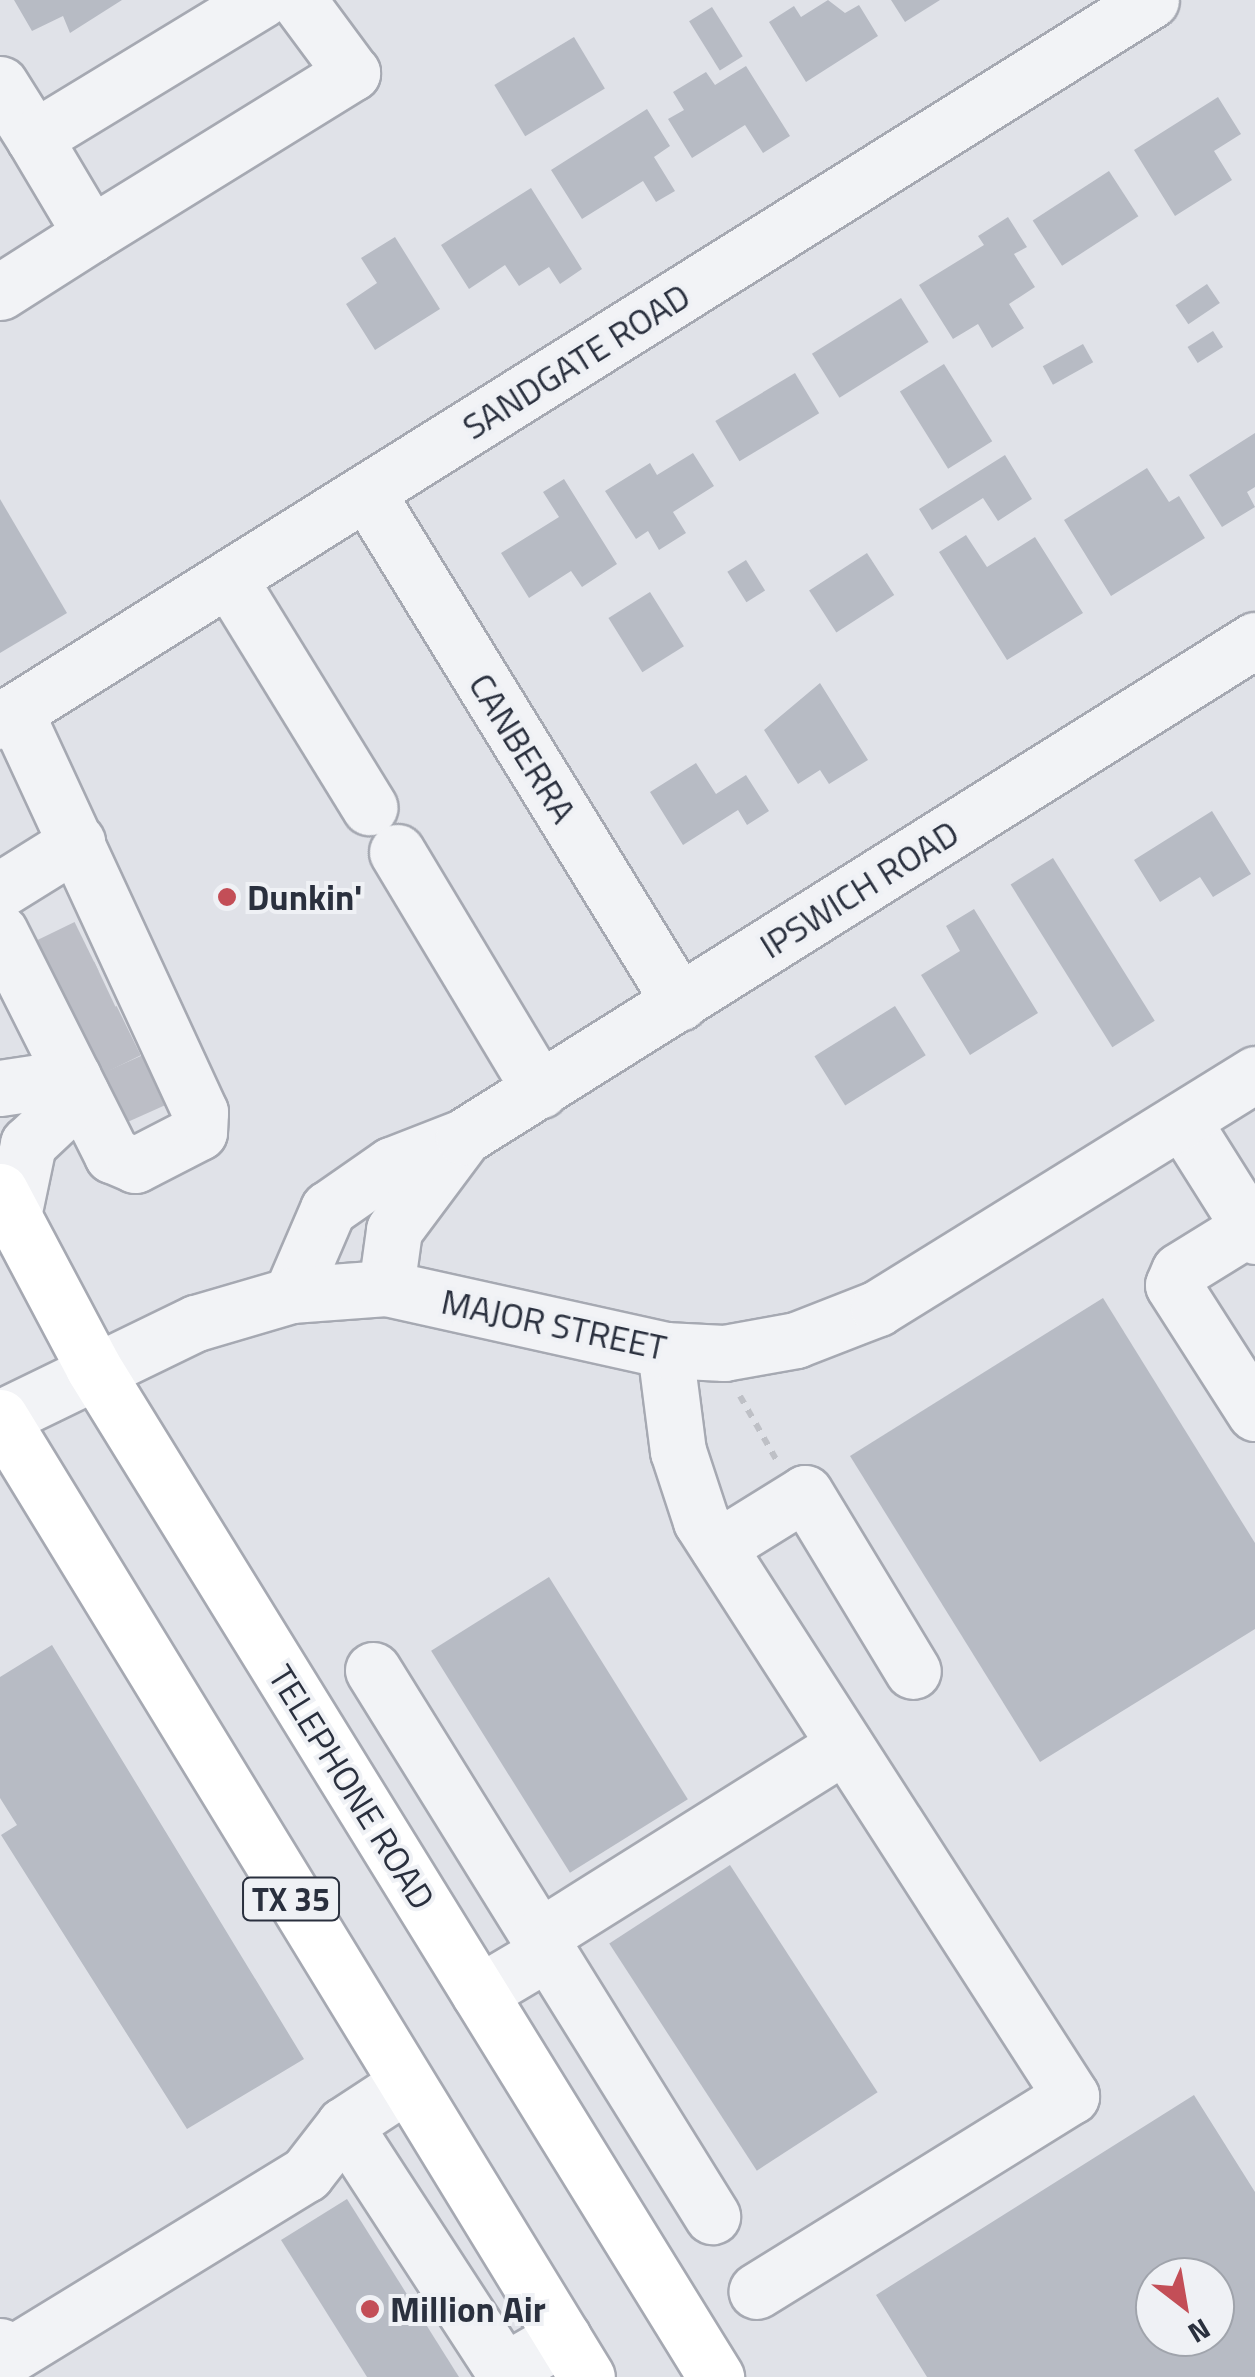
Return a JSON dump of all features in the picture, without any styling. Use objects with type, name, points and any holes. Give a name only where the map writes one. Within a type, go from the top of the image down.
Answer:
[{"type":"main road","name":"TELEPHONE ROAD","points":[[7,1203],[92,1367],[716,2377]]},
{"type":"main road","name":"TX 35","points":[[0,1418],[575,2357]]},
{"type":"street","points":[[34,138],[261,0]]},
{"type":"street","points":[[0,292],[352,73],[298,0]]},
{"type":"street","name":"SANDGATE ROAD","points":[[7,716],[1151,0]]},
{"type":"street","points":[[0,84],[91,234]]},
{"type":"street","name":"CANBERRA","points":[[366,493],[680,1002]]},
{"type":"street","points":[[229,579],[369,807]]},
{"type":"street","name":"IPSWICH ROAD","points":[[290,1295],[328,1209],[390,1165],[463,1138],[1255,640]]},
{"type":"street","points":[[7,716],[77,842],[92,1022],[28,1144],[7,1203]]},
{"type":"street","points":[[0,890],[77,842]]},
{"type":"street","points":[[397,852],[540,1090]]},
{"type":"street","points":[[0,1088],[92,1022]]},
{"type":"street","name":"MAJOR STREET","points":[[92,1367],[196,1322],[290,1295],[386,1288],[666,1350],[724,1353],[796,1340],[878,1308],[1255,1074]]},
{"type":"street","points":[[1182,1120],[1253,1229],[1179,1271],[1174,1285],[1255,1413]]},
{"type":"street","name":"IPSWICH ROAD","points":[[386,1288],[394,1230],[463,1138]]},
{"type":"street","points":[[666,1350],[678,1452],[718,1547],[1071,2096],[756,2292]]},
{"type":"street","points":[[0,1418],[92,1367]]},
{"type":"street","points":[[718,1547],[805,1492],[914,1672]]},
{"type":"street","points":[[373,1670],[712,2216]]},
{"type":"street","points":[[479,1993],[544,1944],[845,1745]]},
{"type":"street","points":[[0,2346],[7,2357],[306,2174],[344,2125],[405,2085]]},
{"type":"street","points":[[344,2125],[504,2371],[575,2357]]},
{"type":"street","points":[[430,2259],[493,2223]]},
{"type":"path","points":[[724,1353],[742,1405],[799,1496]]},
{"type":"building","points":[[14,0],[122,0],[70,33],[63,16],[32,31]]},
{"type":"building","points":[[828,0],[845,13],[859,5],[878,36],[806,82],[769,22],[794,6],[801,17]]},
{"type":"building","points":[[891,0],[940,0],[905,22]]},
{"type":"building","points":[[712,7],[743,56],[720,70],[689,21]]},
{"type":"building","points":[[574,37],[605,88],[525,136],[494,85]]},
{"type":"building","points":[[746,66],[790,136],[763,153],[745,125],[692,158],[668,119],[684,110],[673,92],[706,72],[715,85]]},
{"type":"building","points":[[1218,97],[1241,134],[1214,151],[1232,180],[1175,216],[1134,150]]},
{"type":"building","points":[[647,109],[670,146],[654,157],[675,191],[656,202],[643,181],[582,219],[551,170]]},
{"type":"building","points":[[1109,171],[1138,216],[1062,266],[1033,221]]},
{"type":"building","points":[[531,188],[582,269],[560,284],[549,267],[519,286],[505,265],[469,289],[441,245]]},
{"type":"building","points":[[1008,217],[1027,247],[1014,254],[1035,287],[1009,304],[1024,328],[992,348],[978,324],[953,339],[919,285],[984,245],[978,236]]},
{"type":"building","points":[[395,237],[440,309],[375,350],[346,304],[377,283],[361,258]]},
{"type":"building","points":[[1207,284],[1220,303],[1188,324],[1175,305]]},
{"type":"building","points":[[901,298],[929,342],[840,398],[812,354]]},
{"type":"building","points":[[1213,331],[1223,347],[1198,363],[1188,347]]},
{"type":"building","points":[[1083,344],[1093,362],[1053,385],[1043,366]]},
{"type":"building","points":[[944,364],[992,441],[948,469],[900,392]]},
{"type":"building","points":[[795,373],[819,413],[739,461],[715,421]]},
{"type":"building","points":[[1255,433],[1255,487],[1247,492],[1255,507],[1222,527],[1189,475]]},
{"type":"building","points":[[693,453],[714,486],[673,512],[686,533],[659,550],[648,531],[636,539],[605,491],[650,463],[657,475]]},
{"type":"building","points":[[1005,455],[1032,499],[998,521],[983,498],[932,530],[919,509]]},
{"type":"building","points":[[1147,468],[1169,502],[1179,496],[1205,538],[1111,596],[1064,520]]},
{"type":"building","points":[[564,479],[617,564],[582,587],[571,571],[529,598],[501,553],[559,517],[543,492]]},
{"type":"building","points":[[0,499],[67,613],[0,653]]},
{"type":"building","points":[[966,535],[987,567],[1035,537],[1083,613],[1007,660],[939,552]]},
{"type":"building","points":[[867,553],[894,595],[836,633],[809,591]]},
{"type":"building","points":[[746,560],[765,591],[746,602],[727,572]]},
{"type":"building","points":[[650,592],[684,646],[642,672],[608,618]]},
{"type":"building","points":[[820,683],[868,760],[829,784],[820,770],[798,784],[764,730]]},
{"type":"building","points":[[696,763],[716,794],[746,775],[769,811],[747,825],[738,810],[683,845],[650,792]]},
{"type":"building","points":[[1212,811],[1251,874],[1213,897],[1200,877],[1160,902],[1134,860]]},
{"type":"building","points":[[1053,858],[1155,1021],[1112,1047],[1011,884]]},
{"type":"building","points":[[974,909],[1038,1013],[970,1055],[921,975],[960,951],[946,926]]},
{"type":"building","points":[[895,1006],[926,1055],[845,1106],[814,1056]]},
{"type":"building","points":[[1103,1298],[1255,1543],[1255,1629],[1040,1762],[850,1456]]},
{"type":"building","points":[[549,1577],[688,1799],[570,1873],[431,1651]]},
{"type":"building","points":[[52,1645],[304,2059],[187,2129],[1,1835],[17,1825],[0,1798],[0,1677]]},
{"type":"building","points":[[730,1865],[878,2092],[757,2171],[609,1943]]},
{"type":"building","points":[[1194,2095],[1255,2192],[1255,2377],[927,2377],[876,2295]]},
{"type":"building","name":"Million Air","points":[[347,2199],[459,2377],[367,2377],[281,2240]]},
{"type":"tunnel","points":[[48,965],[87,946]]},
{"type":"tunnel","points":[[68,1004],[106,986]]},
{"type":"tunnel","points":[[90,1049],[129,1030]]},
{"type":"tunnel","points":[[113,1098],[153,1080]]},
{"type":"place","name":"Dunkin'","points":[[227,897]]},
{"type":"place","name":"Million Air","points":[[370,2309]]}]
